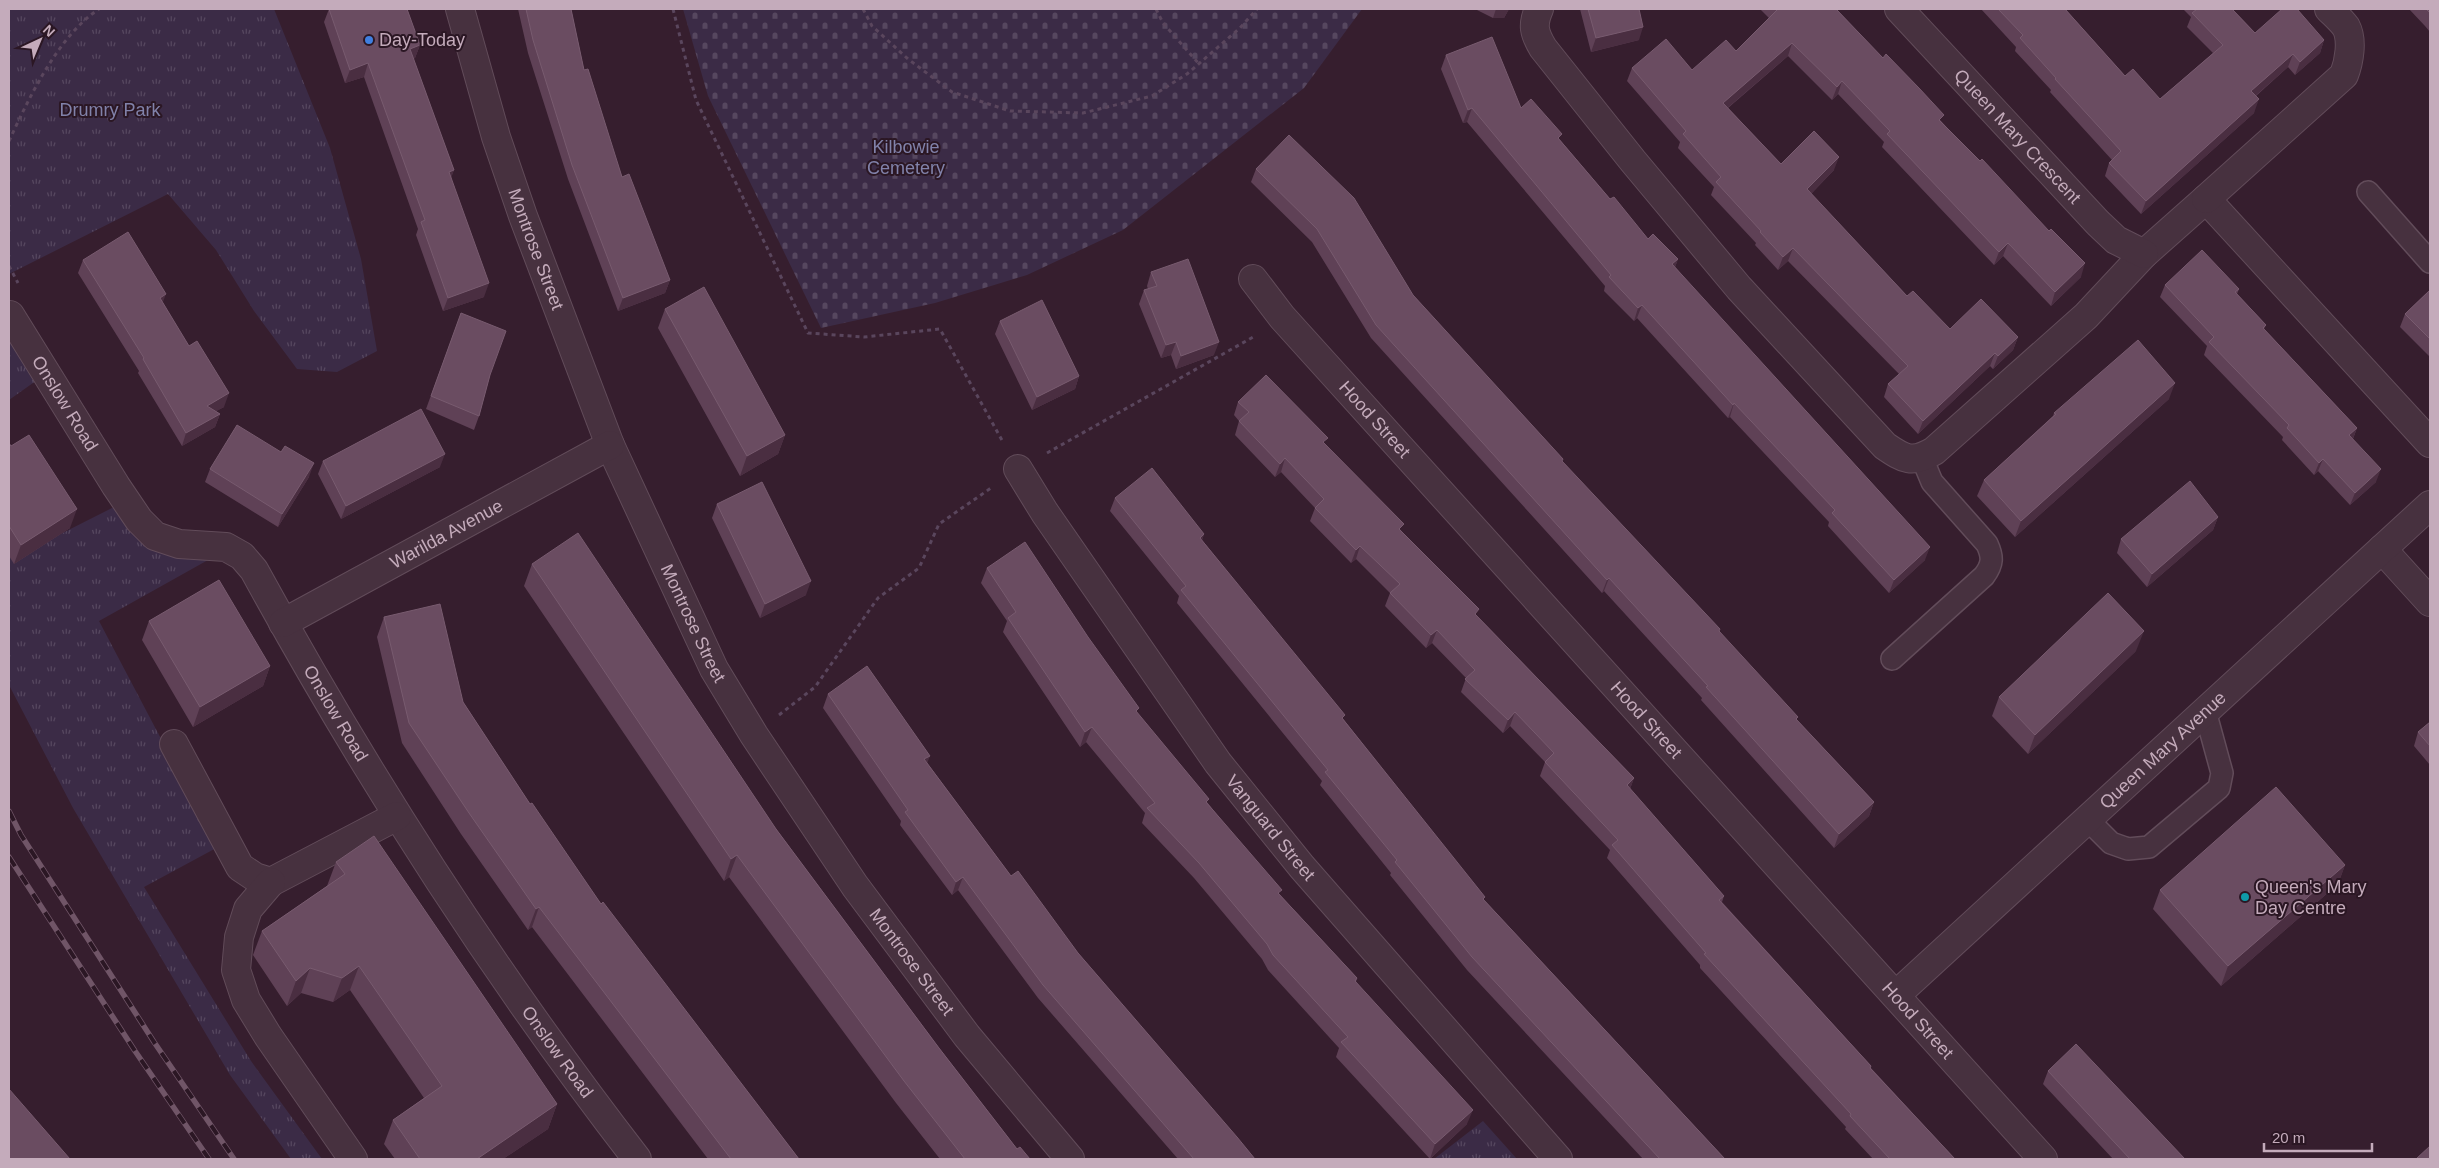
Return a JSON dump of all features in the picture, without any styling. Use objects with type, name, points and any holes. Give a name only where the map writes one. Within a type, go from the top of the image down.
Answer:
[{"type":"street","name":"Montrose Street","points":[[460,9],[496,137],[523,216],[610,445],[714,669],[754,735],[855,886],[967,1036],[1070,1159]]},
{"type":"street","points":[[1539,9],[1533,23],[1536,36],[1543,48],[1633,161],[1739,288],[1885,446],[1900,456],[1912,460],[1922,458],[1934,452],[2086,316],[2144,254],[2344,75],[2348,66],[2349,36],[2345,26],[2329,9]]},
{"type":"street","name":"Queen Mary Crescent","points":[[1899,9],[2098,223],[2116,240],[2144,254]]},
{"type":"street","points":[[2206,199],[2430,443]]},
{"type":"street","name":"Hood Street","points":[[1252,279],[1282,317],[2043,1159]]},
{"type":"street","name":"Onslow Road","points":[[10,315],[139,520],[155,536],[179,544],[226,547],[242,556],[254,570],[283,623],[397,816],[582,1088],[637,1159]]},
{"type":"street","name":"Warilda Avenue","points":[[283,623],[610,445]]},
{"type":"street","name":"Vanguard Street","points":[[1018,469],[1045,513],[1218,762],[1302,867],[1558,1159]]},
{"type":"street","name":"Queen Mary Avenue","points":[[1896,995],[2430,505]]},
{"type":"street","points":[[2382,549],[2430,602]]},
{"type":"street","points":[[174,744],[240,867],[255,877],[271,882]]},
{"type":"street","points":[[353,1159],[268,1036],[246,1000],[236,970],[239,936],[248,909],[271,882],[397,816]]},
{"type":"lane","points":[[2368,192],[2430,262]]},
{"type":"lane","points":[[1892,659],[1984,576],[1991,566],[1992,556],[1987,544],[1932,482],[1922,458]]},
{"type":"lane","points":[[2088,820],[2111,843],[2128,849],[2149,848],[2219,788],[2222,773],[2205,711]]},
{"type":"path","points":[[9,141],[33,90],[66,41],[99,9]]},
{"type":"path","points":[[673,9],[696,100],[808,333],[864,338],[940,329],[1018,469]]},
{"type":"path","points":[[862,9],[872,26],[908,59],[952,92],[1010,111],[1083,113],[1152,96],[1199,64],[1240,28],[1257,9]]},
{"type":"path","points":[[1156,9],[1163,23],[1199,64]]},
{"type":"path","points":[[754,735],[815,686],[878,598],[919,568],[939,524],[1018,469],[1258,334],[1282,317]]},
{"type":"green space","name":"Drumry Park","points":[[9,9],[274,9],[330,148],[361,259],[377,351],[337,372],[297,369],[254,311],[216,250],[168,194],[9,274]]},
{"type":"green space","name":"Kilbowie Cemetery","points":[[683,9],[1362,9],[1304,88],[1123,230],[1027,275],[935,303],[821,328],[708,96]]},
{"type":"green space","points":[[14,338],[40,378],[9,400],[9,339]]},
{"type":"green space","points":[[114,507],[155,544],[208,560],[99,621],[218,847],[144,887],[251,1061],[322,1159],[291,1159],[230,1075],[73,808],[9,685],[9,557],[15,557]]},
{"type":"green space","points":[[1483,1121],[1517,1159],[1434,1159]]},
{"type":"building","points":[[329,9],[407,9],[420,45],[410,49],[454,170],[449,172],[489,283],[448,298],[421,222],[425,220],[368,63],[350,70]]},
{"type":"building","points":[[526,9],[571,9],[584,70],[588,69],[622,177],[629,174],[670,280],[623,298],[572,165],[533,40]]},
{"type":"building","points":[[1588,9],[1639,9],[1643,27],[1596,38]]},
{"type":"building","points":[[1778,9],[1836,9],[1883,58],[1886,54],[1944,115],[1939,120],[1980,161],[1982,159],[2049,231],[2051,229],[2085,263],[2055,292],[2008,243],[1999,252],[1887,134],[1890,131],[1842,81],[1837,87],[1792,43],[1723,103],[1781,164],[1814,131],[1839,157],[1807,189],[1907,296],[1913,291],[1950,329],[1981,299],[2018,337],[1998,356],[1995,353],[1923,421],[1888,384],[1908,366],[1793,248],[1783,257],[1716,182],[1721,177],[1683,134],[1686,131],[1632,68],[1666,39],[1692,70],[1726,40],[1736,51]]},
{"type":"building","points":[[1998,9],[2065,9],[2125,76],[2133,69],[2160,99],[2223,45],[2192,13],[2197,9],[2232,9],[2255,33],[2282,9],[2297,9],[2324,40],[2300,62],[2293,54],[2251,91],[2259,99],[2146,201],[2109,163],[2121,151],[2055,79],[2020,38],[2023,35]]},
{"type":"building","points":[[1492,37],[1521,108],[1531,99],[1562,134],[1558,138],[1610,199],[1614,197],[1648,239],[1653,234],[1678,259],[1672,264],[1930,547],[1894,580],[1832,513],[1835,510],[1734,403],[1733,405],[1642,305],[1638,308],[1609,277],[1611,275],[1472,108],[1468,110],[1446,55]]},
{"type":"building","points":[[1289,135],[1354,198],[1413,295],[1563,459],[1562,461],[1720,629],[1719,631],[1798,717],[1796,719],[1874,802],[1839,834],[1706,687],[1708,686],[1609,578],[1607,580],[1376,325],[1317,229],[1256,169]]},
{"type":"building","points":[[128,232],[166,294],[160,298],[189,346],[197,341],[229,393],[207,406],[220,414],[186,433],[144,358],[83,260]]},
{"type":"building","points":[[2202,250],[2239,289],[2235,292],[2266,325],[2263,328],[2357,428],[2349,435],[2381,469],[2355,493],[2323,459],[2319,463],[2287,428],[2289,425],[2209,342],[2214,337],[2165,285]]},
{"type":"building","points":[[1188,259],[1219,342],[1181,356],[1176,342],[1166,345],[1144,290],[1157,286],[1151,272]]},
{"type":"building","points":[[704,287],[785,435],[747,456],[665,309]]},
{"type":"building","points":[[2430,290],[2430,339],[2405,314]]},
{"type":"building","points":[[1042,300],[1079,376],[1037,397],[1000,321]]},
{"type":"building","points":[[461,313],[506,331],[490,375],[479,416],[431,396]]},
{"type":"building","points":[[2138,340],[2175,383],[2021,521],[1984,480],[2056,414],[2054,413]]},
{"type":"building","points":[[1266,375],[1328,438],[1323,442],[1404,524],[1399,529],[1479,609],[1475,614],[1634,778],[1627,785],[1724,896],[1719,900],[1871,1066],[1870,1068],[1955,1159],[1890,1159],[1704,954],[1706,953],[1612,845],[1618,840],[1545,762],[1554,753],[1515,712],[1508,720],[1465,679],[1475,670],[1437,630],[1431,635],[1390,593],[1400,584],[1360,546],[1356,550],[1315,508],[1324,499],[1285,458],[1280,464],[1239,421],[1249,412],[1238,402]]},
{"type":"building","points":[[421,409],[445,454],[346,506],[323,461]]},
{"type":"building","points":[[237,425],[281,452],[285,446],[314,463],[282,514],[210,469]]},
{"type":"building","points":[[29,435],[77,509],[21,545],[9,526],[9,443],[11,446]]},
{"type":"building","points":[[1152,468],[1204,534],[1200,538],[1345,715],[1342,718],[1485,897],[1483,899],[1725,1159],[1660,1159],[1472,957],[1395,862],[1397,860],[1325,772],[1328,770],[1181,590],[1186,586],[1115,498]]},
{"type":"building","points":[[2190,481],[2218,517],[2152,574],[2121,539]]},
{"type":"building","points":[[762,482],[811,581],[765,604],[717,504]]},
{"type":"building","points":[[578,533],[776,829],[939,1048],[1017,1149],[1020,1147],[1030,1159],[965,1159],[904,1081],[737,855],[731,859],[532,564]]},
{"type":"building","points":[[1025,542],[1088,637],[1139,708],[1136,711],[1209,799],[1206,802],[1282,890],[1278,893],[1357,978],[1355,981],[1473,1110],[1435,1144],[1341,1042],[1348,1037],[1273,955],[1267,944],[1199,863],[1147,808],[1155,803],[1092,727],[1085,732],[1008,618],[1016,612],[987,568]]},
{"type":"building","points":[[219,580],[270,666],[200,707],[149,621]]},
{"type":"building","points":[[2108,593],[2144,631],[2035,735],[1999,697]]},
{"type":"building","points":[[440,604],[463,702],[530,804],[532,803],[601,904],[603,902],[799,1159],[731,1159],[539,907],[536,909],[409,723],[384,617]]},
{"type":"building","points":[[867,666],[930,756],[924,759],[1011,876],[1018,871],[1078,953],[1255,1159],[1194,1159],[1043,985],[963,877],[956,882],[905,812],[908,810],[828,694]]},
{"type":"building","points":[[2430,722],[2430,746],[2418,732]]},
{"type":"building","name":"Queen's Mary Day Centre","points":[[2276,787],[2345,865],[2228,966],[2160,890]]},
{"type":"building","points":[[374,836],[557,1104],[477,1159],[420,1159],[393,1120],[442,1086],[359,966],[342,978],[310,968],[296,981],[262,931],[345,874],[336,862]]},
{"type":"building","points":[[2076,1044],[2185,1159],[2130,1159],[2048,1071]]},
{"type":"building","points":[[9,1089],[70,1159],[9,1159]]},
{"type":"building","points":[[2430,1146],[2430,1159],[2416,1159]]},
{"type":"railway","points":[[9,811],[21,835],[154,1042],[234,1159]]},
{"type":"railway","points":[[9,857],[135,1051],[209,1159]]},
{"type":"place","name":"Day-Today","points":[[369,40]]},
{"type":"place","name":"Queen's Mary Day Centre","points":[[2245,897]]}]
